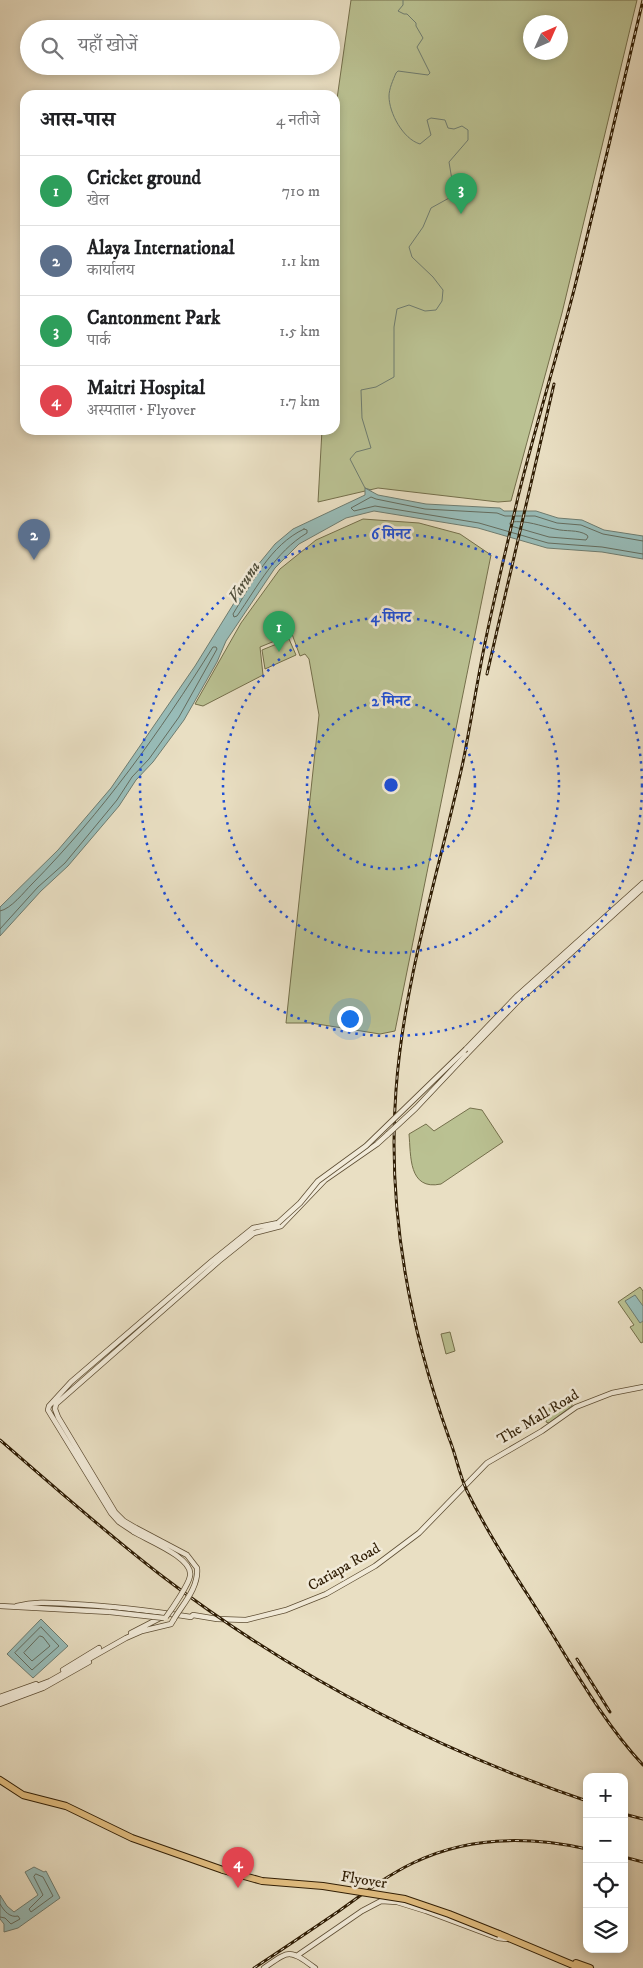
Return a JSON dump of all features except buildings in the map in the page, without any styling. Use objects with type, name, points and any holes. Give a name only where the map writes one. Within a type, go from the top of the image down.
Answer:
[{"type":"highway","points":[[0,1780],[23,1796],[75,1810],[120,1834],[190,1858],[195,1862]]},
{"type":"highway","points":[[0,1784],[26,1800],[77,1815],[139,1846],[189,1862],[195,1862]]},
{"type":"highway","name":"Flyover","points":[[195,1862],[262,1881],[324,1886],[405,1899],[449,1914],[528,1946]]},
{"type":"highway","points":[[528,1946],[580,1968]]},
{"type":"highway","points":[[528,1946],[536,1947],[590,1968]]},
{"type":"street","points":[[280,1224],[318,1181],[366,1146],[518,999],[643,883]]},
{"type":"street","points":[[0,1699],[32,1689],[64,1673],[114,1643],[144,1630],[166,1616],[189,1580],[190,1570],[188,1564],[135,1530],[115,1512],[58,1417],[55,1405],[219,1261],[254,1233],[263,1228],[280,1224],[325,1180],[377,1144],[416,1108],[518,999],[643,888]]},
{"type":"street","name":"The Mall Road","points":[[479,1469],[576,1408],[612,1393],[643,1387]]},
{"type":"street","name":"Cariapa Road","points":[[166,1616],[191,1617],[193,1615],[217,1619],[246,1620],[262,1617],[326,1594],[375,1566],[419,1533],[479,1469]]},
{"type":"street","points":[[0,1704],[55,1683],[113,1646],[142,1633],[171,1624],[192,1591],[196,1582],[197,1568],[187,1555],[135,1530]]},
{"type":"street","points":[[18,1606],[30,1602],[73,1604],[166,1616]]},
{"type":"street","points":[[0,1606],[95,1610],[166,1616]]},
{"type":"street","points":[[0,1699],[41,1683],[108,1643],[166,1616]]},
{"type":"street","points":[[144,1630],[171,1624]]},
{"type":"street","points":[[298,1955],[362,1911],[381,1901],[397,1902],[498,1938],[509,1938]]},
{"type":"street","points":[[264,1968],[286,1954],[298,1955],[315,1968]]},
{"type":"green space","points":[[351,0],[637,0],[562,313],[511,501],[498,502],[378,488],[318,502],[322,435],[340,435],[340,90],[338,90]]},
{"type":"green space","points":[[363,519],[419,523],[460,534],[491,555],[395,1031],[380,1034],[311,1023],[286,1023],[319,715],[309,659],[305,654],[300,656],[292,634],[260,647],[263,675],[203,706],[195,704],[241,623],[280,569],[316,540]]},
{"type":"green space","points":[[289,639],[296,655],[265,669],[262,650]]},
{"type":"green space","points":[[470,1108],[482,1110],[503,1142],[441,1184],[430,1185],[422,1182],[413,1170],[409,1134],[426,1124],[434,1131]]},
{"type":"green space","points":[[640,1287],[643,1291],[643,1342],[641,1343],[630,1327],[634,1325],[618,1302]]},
{"type":"green space","points":[[450,1332],[455,1351],[446,1354],[441,1334]]},
{"type":"green space","points":[[551,1401],[572,1404],[572,1406],[549,1423],[546,1422]]},
{"type":"water","points":[[365,488],[378,495],[426,504],[500,508],[504,511],[536,511],[558,518],[582,520],[604,530],[643,536],[643,559],[602,552],[547,548],[478,528],[374,511],[346,518],[299,544],[275,568],[226,641],[217,662],[184,720],[153,762],[136,780],[119,806],[68,866],[41,891],[0,936],[0,907],[58,850],[111,788],[195,666],[257,566],[275,544],[293,529],[365,495]]},
{"type":"water","points":[[635,1295],[643,1306],[643,1321],[640,1323],[625,1301]]},
{"type":"water","points":[[41,1619],[68,1646],[33,1678],[7,1654]]},
{"type":"water","points":[[34,1867],[44,1872],[46,1871],[60,1898],[18,1928],[4,1932],[4,1924],[0,1919],[0,1895],[7,1906],[14,1912],[38,1895],[25,1872]]},
{"type":"waterway","points":[[371,490],[365,488],[350,459],[356,452],[371,448],[362,418],[361,390],[376,387],[394,377],[394,327],[397,309],[409,305],[425,311],[436,310],[442,301],[443,290],[433,277],[412,257],[409,247],[423,227],[431,208],[460,192],[461,187],[452,180],[449,162],[468,140],[468,130],[462,126],[454,129],[448,128],[445,120],[431,118],[427,120],[431,135],[420,144],[408,137],[394,117],[389,96],[390,87],[396,73],[398,71],[428,75],[430,73],[417,47],[423,38],[416,23],[407,14],[398,11],[403,5],[403,0]]},
{"type":"railway","points":[[643,0],[574,290],[518,497],[482,658],[454,803],[414,966],[400,1049],[394,1135],[398,1223],[412,1310],[435,1396],[464,1485],[495,1543],[581,1681],[616,1733],[643,1765]]},
{"type":"railway","points":[[487,674],[554,384]]},
{"type":"railway","points":[[0,1440],[162,1576],[211,1612],[312,1677],[365,1706],[474,1758],[583,1800]]},
{"type":"railway","points":[[577,1659],[610,1712]]},
{"type":"railway","points":[[628,1815],[643,1819]]},
{"type":"railway","points":[[254,1968],[384,1879],[434,1854],[477,1843],[498,1841],[543,1842],[583,1848]]},
{"type":"railway","points":[[628,1858],[643,1862]]},
{"type":"place","name":"Cantonment Park","points":[[461,214]]},
{"type":"place","name":"Alaya International","points":[[34,560]]},
{"type":"place","name":"Cricket ground","points":[[279,652]]},
{"type":"place","name":"Maitri Hospital","points":[[238,1888]]},
{"type":"water label","name":"Varuna","points":[[244,582]]}]
